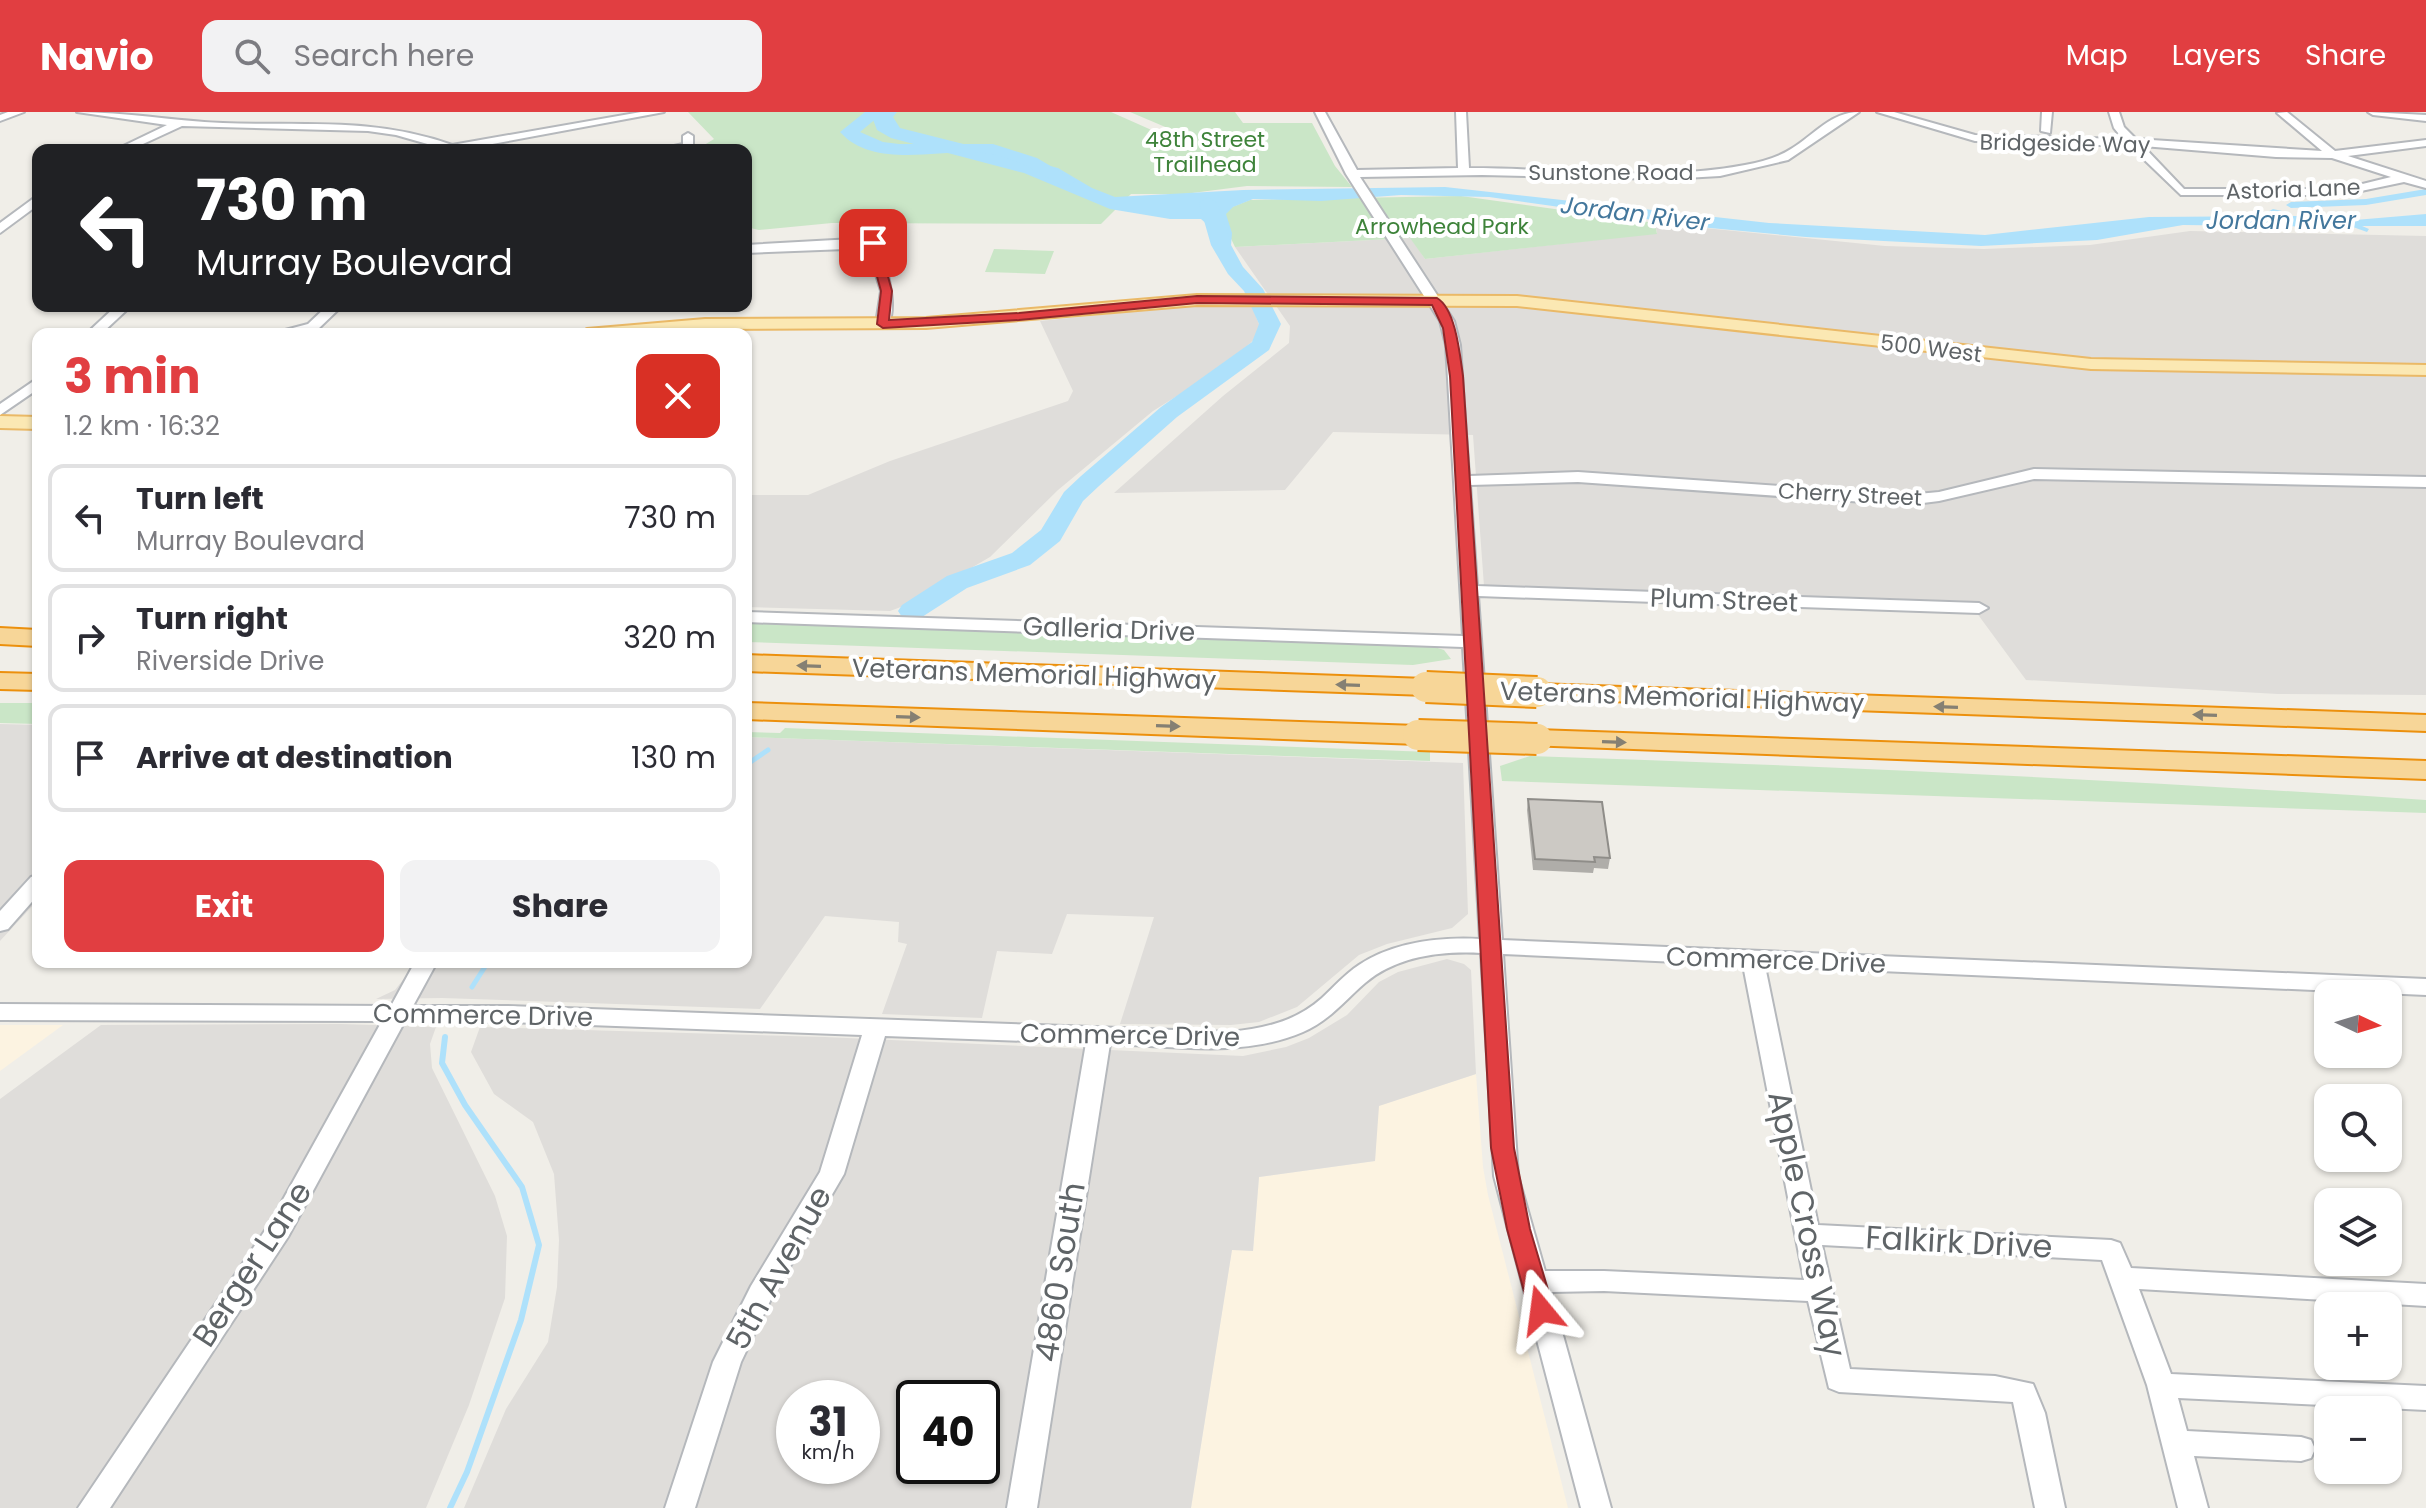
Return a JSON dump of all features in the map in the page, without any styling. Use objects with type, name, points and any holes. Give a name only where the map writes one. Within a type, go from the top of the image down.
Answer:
[{"type":"highway","points":[[0,636],[32,638]]},
{"type":"highway","name":"Veterans Memorial Highway","points":[[752,663],[2426,723]]},
{"type":"highway","points":[[0,681],[32,682]]},
{"type":"highway","points":[[2283,717],[2426,710]]},
{"type":"highway","name":"Veterans Memorial Highway","points":[[752,711],[2426,770]]},
{"type":"highway","points":[[2010,757],[2426,785]]},
{"type":"main road","name":"500 West","points":[[667,328],[733,323],[883,324],[1019,316],[1166,302],[1542,302],[2079,363],[2164,368],[2426,370]]},
{"type":"main road","points":[[0,422],[32,423]]},
{"type":"street","points":[[0,118],[19,112]]},
{"type":"street","points":[[82,112],[182,122],[391,132],[418,136],[435,144]]},
{"type":"street","points":[[134,144],[205,112]]},
{"type":"street","points":[[290,127],[317,112]]},
{"type":"street","points":[[571,112],[583,124]]},
{"type":"street","points":[[473,144],[659,112]]},
{"type":"street","points":[[1320,112],[1352,174],[1437,302],[1447,321],[1454,351],[1506,1176],[1596,1508]]},
{"type":"street","points":[[1461,112],[1465,125],[1462,147],[1464,170]]},
{"type":"street","name":"Sunstone Road","points":[[1352,174],[1464,170],[1672,175],[1727,171],[1789,156],[1805,147],[1830,122],[1854,112]]},
{"type":"street","name":"Bridgeside Way","points":[[1869,112],[1972,141],[2168,144],[2276,154],[2333,155],[2426,143]]},
{"type":"street","name":"Bridgeside Way","points":[[1882,112],[1971,138],[2133,144]]},
{"type":"street","points":[[1947,126],[1950,112]]},
{"type":"street","points":[[2046,131],[2047,112]]},
{"type":"street","points":[[2114,112],[2119,128],[2133,144]]},
{"type":"street","points":[[2280,112],[2292,112]]},
{"type":"street","points":[[2280,112],[2333,155],[2426,185]]},
{"type":"street","points":[[2373,112],[2426,118]]},
{"type":"street","points":[[688,136],[689,144]]},
{"type":"street","name":"Astoria Lane","points":[[2133,144],[2181,192],[2342,192],[2404,178]]},
{"type":"street","points":[[0,229],[32,204]]},
{"type":"street","points":[[752,249],[853,243],[878,245],[878,262],[887,291],[883,324]]},
{"type":"street","points":[[100,328],[117,312]]},
{"type":"street","points":[[307,328],[328,312]]},
{"type":"street","points":[[0,411],[32,387]]},
{"type":"street","name":"Cherry Street","points":[[1462,481],[1578,477],[1907,500],[1956,494],[2008,477],[2034,474],[2426,482]]},
{"type":"street","name":"Plum Street","points":[[1468,591],[1979,608]]},
{"type":"street","name":"Galleria Drive","points":[[752,617],[1472,642]]},
{"type":"street","points":[[0,924],[32,889]]},
{"type":"street","name":"Commerce Drive","points":[[0,1012],[607,1016],[1204,1041],[1270,1034],[1310,1019],[1361,974],[1380,962],[1437,946],[2426,987]]},
{"type":"street","name":"Apple Cross Way","points":[[1753,959],[1818,1291],[1839,1380],[2023,1392],[2031,1413],[2050,1508]]},
{"type":"street","name":"Berger Lane","points":[[93,1508],[279,1230],[423,968]]},
{"type":"street","name":"5th Avenue","points":[[680,1508],[727,1362],[760,1294],[832,1174],[842,1149],[876,1027]]},
{"type":"street","name":"4860 South","points":[[1022,1508],[1099,1037]]},
{"type":"street","name":"Falkirk Drive","points":[[1807,1234],[2111,1250],[2122,1278]]},
{"type":"street","points":[[2193,1508],[2161,1385],[2122,1278],[2426,1295]]},
{"type":"street","points":[[1533,1282],[1604,1281],[1818,1291]]},
{"type":"street","points":[[2161,1385],[2426,1398]]},
{"type":"street","points":[[2175,1443],[2301,1449]]},
{"type":"shaded area","points":[[1655,223],[1885,246],[1984,249],[2090,245],[2190,231],[2426,236],[2426,695],[2278,694],[2026,680],[1968,601],[1484,586],[1473,435],[1333,432],[1285,490],[1114,493],[1223,396],[1289,343],[1290,326],[1235,247],[1411,238],[1425,259],[1657,233]]},
{"type":"shaded area","points":[[1252,306],[1262,332],[1228,364],[1153,411],[1058,490],[990,557],[909,604],[890,611],[752,607],[752,495],[808,495],[890,461],[1068,401],[1073,391],[1040,321],[1180,307]]},
{"type":"shaded area","points":[[0,724],[32,725],[32,906],[0,941]]},
{"type":"shaded area","points":[[752,737],[1463,763],[1468,914],[1452,928],[1387,944],[1359,955],[1297,1007],[1259,1022],[1231,1025],[1120,1024],[1154,917],[1067,914],[1052,954],[997,951],[982,1018],[882,1014],[907,944],[898,942],[899,922],[825,916],[760,1009],[442,998],[376,999],[395,990],[412,968],[752,968]]},
{"type":"shaded area","points":[[1447,959],[1464,964],[1471,970],[1476,1074],[1379,1106],[1375,1161],[1259,1177],[1253,1251],[1232,1250],[1191,1508],[464,1508],[506,1409],[548,1342],[557,1287],[559,1240],[554,1174],[533,1122],[494,1094],[471,1052],[480,1027],[825,1037],[1243,1056],[1286,1047],[1309,1038],[1347,1015],[1379,982],[1398,972]]},
{"type":"shaded area","points":[[341,1024],[436,1027],[430,1044],[432,1068],[495,1196],[507,1236],[505,1298],[469,1405],[426,1508],[0,1508],[0,1099],[101,1025]]},
{"type":"shaded area","points":[[0,1025],[63,1025],[0,1071]]},
{"type":"shaded area","points":[[1476,1074],[1488,1195],[1568,1508],[1191,1508],[1232,1249],[1253,1251],[1259,1177],[1375,1161],[1378,1106]]},
{"type":"green space","name":"48th Street Trailhead","points":[[688,112],[1111,112],[1165,136],[1170,129],[1130,112],[1235,112],[1243,123],[1312,123],[1335,166],[1352,187],[1247,186],[1184,194],[1131,194],[1101,224],[832,223],[759,230],[752,228],[752,144],[706,144],[714,139]]},
{"type":"green space","name":"Arrowhead Park","points":[[1461,196],[1655,223],[1657,234],[1425,259],[1410,238],[1235,247],[1222,220],[1227,209],[1250,200]]},
{"type":"green space","points":[[994,249],[1054,251],[1045,274],[985,272]]},
{"type":"green space","points":[[752,623],[1428,645],[1444,650],[1451,659],[1413,665],[752,642]]},
{"type":"green space","points":[[0,703],[32,703],[32,724],[0,723]]},
{"type":"green space","points":[[785,728],[1430,752],[1430,761],[752,737],[752,732],[780,733]]},
{"type":"green space","points":[[1530,756],[1978,774],[2426,800],[2426,813],[1502,781],[1500,766]]},
{"type":"water","points":[[875,112],[897,112],[893,117],[900,128],[1058,168],[1092,188],[1115,197],[1243,190],[1445,187],[1769,223],[1985,235],[2149,217],[2300,216],[2355,220],[2426,214],[2426,226],[2362,226],[2369,229],[2367,232],[2353,227],[2183,225],[2097,240],[1981,246],[1806,237],[1710,228],[1489,197],[1401,195],[1321,201],[1253,199],[1233,207],[1226,214],[1232,233],[1231,246],[1201,219],[1170,219],[1110,209],[1024,173],[891,138],[877,130],[872,117]]},
{"type":"building","points":[[1528,799],[1602,802],[1610,858],[1594,857],[1595,862],[1535,859]]},
{"type":"waterway","name":"Jordan River","points":[[876,112],[849,132],[864,142],[881,147],[975,147],[1003,151],[1067,181]]},
{"type":"waterway","points":[[2291,205],[2366,202],[2426,192]]},
{"type":"waterway","points":[[912,611],[957,582],[1021,559],[1051,535],[1073,497],[1090,481],[1169,412],[1261,345],[1270,324],[1253,289],[1235,270],[1221,245],[1208,203]]},
{"type":"waterway","points":[[2256,221],[2277,211]]},
{"type":"waterway","points":[[752,761],[768,750]]},
{"type":"waterway","points":[[472,987],[484,968]]},
{"type":"waterway","points":[[445,1037],[442,1063],[465,1105],[522,1187],[539,1245],[521,1320],[467,1472],[450,1508]]},
{"type":"route","points":[[873,243],[879,248],[878,262],[887,291],[883,324],[1197,300],[1437,302],[1449,328],[1457,376],[1502,1148],[1518,1229],[1541,1310]]}]
